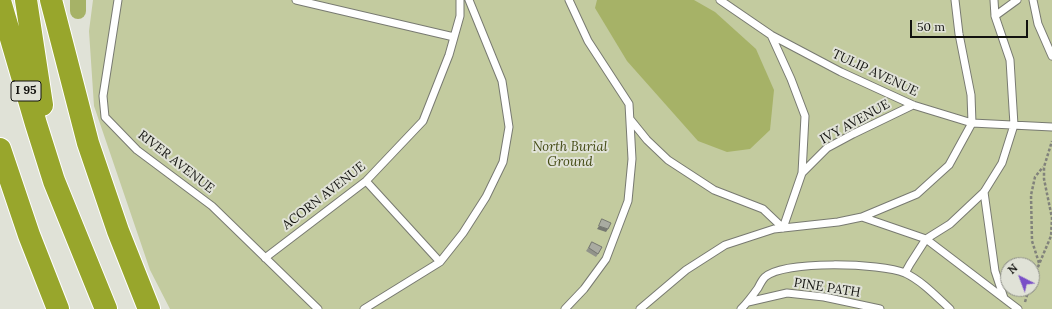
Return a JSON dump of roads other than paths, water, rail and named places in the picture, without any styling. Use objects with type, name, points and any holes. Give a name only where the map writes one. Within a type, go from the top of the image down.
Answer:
[{"type":"highway","points":[[26,0],[54,181]]},
{"type":"highway","points":[[51,0],[88,143],[118,231],[149,309]]},
{"type":"highway","name":"I 95","points":[[0,1],[54,181],[106,309]]},
{"type":"highway","points":[[0,149],[29,235],[58,309]]},
{"type":"lane","name":"RIVER AVENUE","points":[[118,0],[103,96],[105,117],[137,150],[212,206],[318,309]]},
{"type":"lane","points":[[296,0],[454,37]]},
{"type":"lane","name":"ACORN AVENUE","points":[[265,258],[366,181],[424,121],[449,55],[460,16],[460,0]]},
{"type":"lane","points":[[364,309],[440,262],[463,233],[486,197],[503,162],[508,127],[502,82],[469,0]]},
{"type":"lane","points":[[565,309],[584,288],[606,259],[628,201],[632,159],[629,104],[588,41],[569,0]]},
{"type":"lane","name":"TULIP AVENUE","points":[[720,0],[771,35],[841,72],[913,105],[972,123],[1051,125]]},
{"type":"lane","points":[[640,309],[686,270],[725,245],[774,229],[838,222],[862,217],[917,194],[949,165],[972,123],[971,95],[959,34],[955,0]]},
{"type":"lane","points":[[905,273],[926,240],[950,224],[984,192],[1002,163],[1014,125],[1010,60],[995,16],[994,0]]},
{"type":"lane","points":[[995,16],[1017,0]]},
{"type":"lane","points":[[1033,0],[1038,24],[1052,56]]},
{"type":"lane","points":[[771,35],[791,79],[805,116],[802,173]]},
{"type":"lane","name":"IVY AVENUE","points":[[783,228],[802,173],[827,148],[913,105]]},
{"type":"lane","points":[[630,119],[647,140],[668,160],[714,190],[763,209],[783,228]]},
{"type":"lane","points":[[366,181],[440,262]]},
{"type":"lane","points":[[984,192],[996,271],[1004,298]]},
{"type":"lane","points":[[862,217],[926,240],[1018,309]]},
{"type":"lane","points":[[741,309],[748,302],[765,277],[779,270],[828,264],[889,268],[905,273],[924,286],[950,309]]},
{"type":"lane","name":"PINE PATH","points":[[748,302],[787,293],[824,297],[880,309]]},
{"type":"waterway","points":[[78,0],[78,11]]},
{"type":"park label","name":"North Burial Ground","points":[[570,154]]}]
